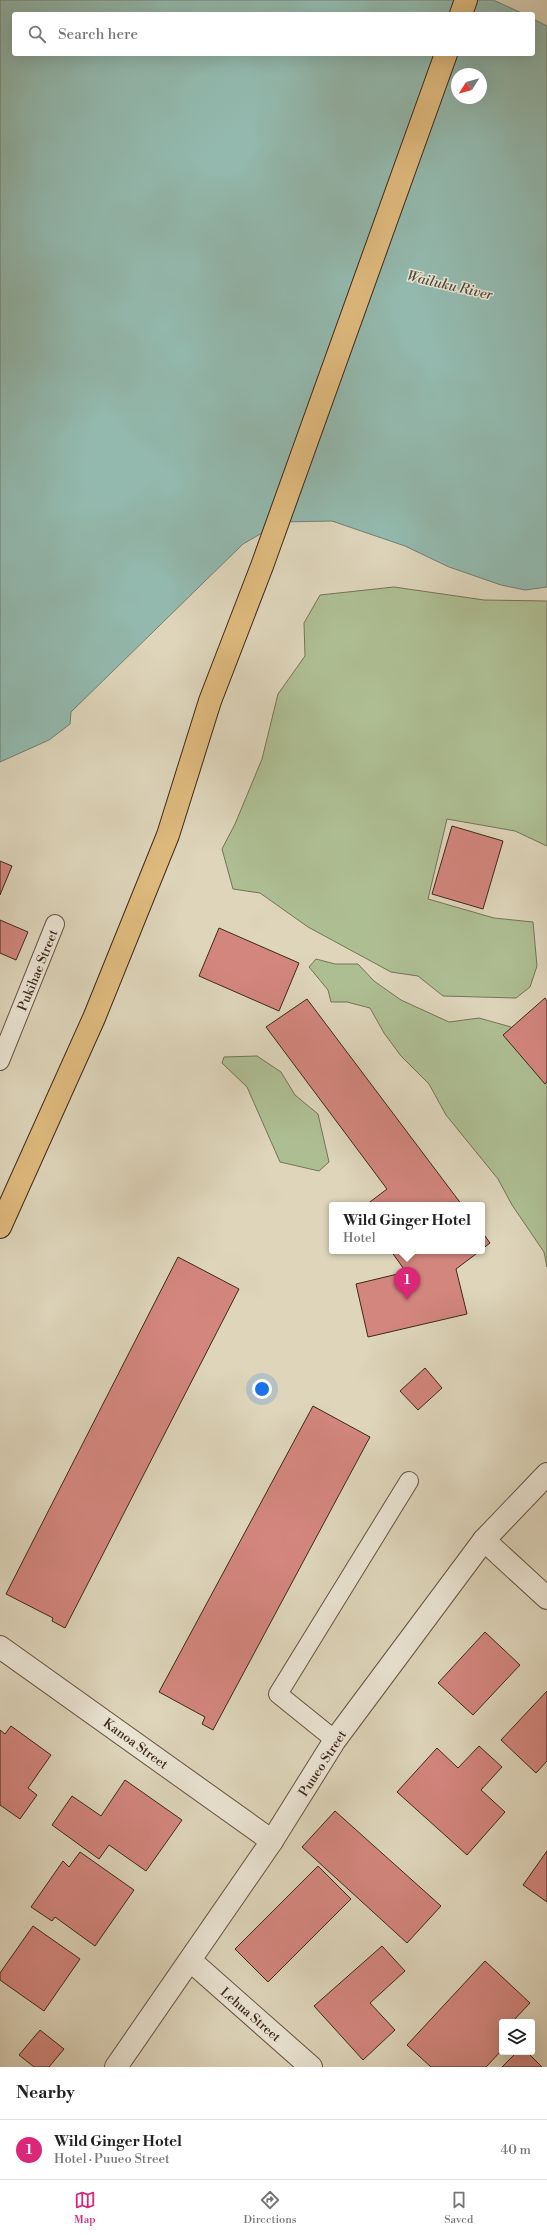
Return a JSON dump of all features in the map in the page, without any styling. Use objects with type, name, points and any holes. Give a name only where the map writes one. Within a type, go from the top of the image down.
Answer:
[{"type":"main road","points":[[462,12],[466,0]]},
{"type":"main road","points":[[0,1228],[94,1018],[168,836],[210,701],[262,566],[445,56]]},
{"type":"street","name":"Puueo Street","points":[[116,2067],[191,1961],[272,1841],[335,1740],[484,1540],[547,1474]]},
{"type":"street","points":[[484,1540],[547,1598]]},
{"type":"street","name":"Kanoa Street","points":[[0,1647],[272,1841]]},
{"type":"street","name":"Lehua Street","points":[[191,1961],[312,2067]]},
{"type":"lane","name":"Pukihae Street","points":[[0,1061],[55,924]]},
{"type":"lane","points":[[335,1740],[278,1694],[409,1481]]},
{"type":"green space","points":[[394,587],[484,600],[547,601],[547,846],[515,831],[447,819],[428,899],[494,918],[533,922],[537,966],[530,987],[516,998],[443,996],[418,976],[391,972],[308,927],[260,893],[233,889],[222,849],[235,824],[262,759],[278,694],[305,656],[304,623],[320,595]]},
{"type":"green space","points":[[316,959],[335,964],[358,964],[374,981],[401,1000],[449,1022],[479,1018],[511,1027],[530,1065],[547,1079],[547,1267],[544,1252],[512,1205],[498,1179],[446,1115],[429,1084],[401,1056],[384,1033],[370,1008],[347,1002],[331,1002],[328,990],[309,967]]},
{"type":"green space","points":[[257,1056],[281,1072],[295,1095],[318,1114],[329,1162],[319,1171],[280,1162],[247,1087],[222,1063],[224,1057]]},
{"type":"water","name":"Wailuku River","points":[[0,0],[493,0],[520,12],[12,12],[12,56],[535,56],[535,20],[547,26],[547,587],[525,590],[501,585],[449,567],[405,546],[332,521],[281,522],[243,544],[71,712],[70,724],[49,740],[0,762]]},
{"type":"building","points":[[452,826],[503,841],[483,909],[432,894]]},
{"type":"building","points":[[0,861],[12,866],[0,895]]},
{"type":"building","points":[[0,920],[28,932],[16,960],[0,953]]},
{"type":"building","points":[[219,928],[299,963],[279,1011],[199,976]]},
{"type":"building","points":[[545,998],[547,1001],[547,1082],[545,1084],[503,1035]]},
{"type":"building","points":[[307,999],[460,1202],[370,1202],[387,1189],[266,1027]]},
{"type":"building","points":[[485,1236],[490,1243],[485,1247]]},
{"type":"building","points":[[393,1254],[476,1254],[456,1269],[467,1314],[368,1337],[356,1284],[406,1272]]},
{"type":"building","points":[[178,1257],[239,1289],[65,1628],[52,1621],[53,1618],[6,1594]]},
{"type":"building","points":[[425,1368],[442,1388],[418,1410],[400,1391]]},
{"type":"building","points":[[313,1406],[370,1437],[213,1730],[202,1724],[205,1717],[159,1692]]},
{"type":"building","points":[[485,1632],[520,1665],[473,1715],[438,1683]]},
{"type":"building","points":[[547,1691],[547,1761],[536,1773],[501,1740]]},
{"type":"building","points":[[11,1726],[51,1755],[28,1788],[37,1795],[20,1819],[0,1805],[0,1730],[5,1734]]},
{"type":"building","points":[[479,1746],[502,1767],[481,1790],[505,1812],[467,1855],[397,1792],[437,1748],[458,1768]]},
{"type":"building","points":[[125,1780],[182,1820],[146,1871],[109,1845],[99,1859],[52,1825],[72,1796],[101,1816]]},
{"type":"building","points":[[335,1811],[441,1906],[407,1943],[302,1847]]},
{"type":"building","points":[[547,1851],[547,1902],[523,1885]]},
{"type":"building","points":[[80,1852],[134,1890],[95,1946],[55,1917],[52,1921],[31,1907],[63,1861],[69,1867]]},
{"type":"building","points":[[318,1866],[351,1899],[268,1982],[235,1949]]},
{"type":"building","points":[[33,1926],[80,1959],[44,2011],[0,1980],[0,1973]]},
{"type":"building","points":[[382,1946],[405,1971],[370,2003],[395,2030],[363,2060],[314,2006]]},
{"type":"building","points":[[485,1961],[530,2003],[515,2019],[499,2019],[499,2053],[486,2067],[431,2067],[407,2045]]},
{"type":"building","points":[[40,2030],[64,2049],[49,2067],[34,2067],[19,2055]]},
{"type":"building","points":[[514,2055],[530,2055],[542,2067],[502,2067]]},
{"type":"place","name":"Wild Ginger Hotel","points":[[407,1300]]}]
